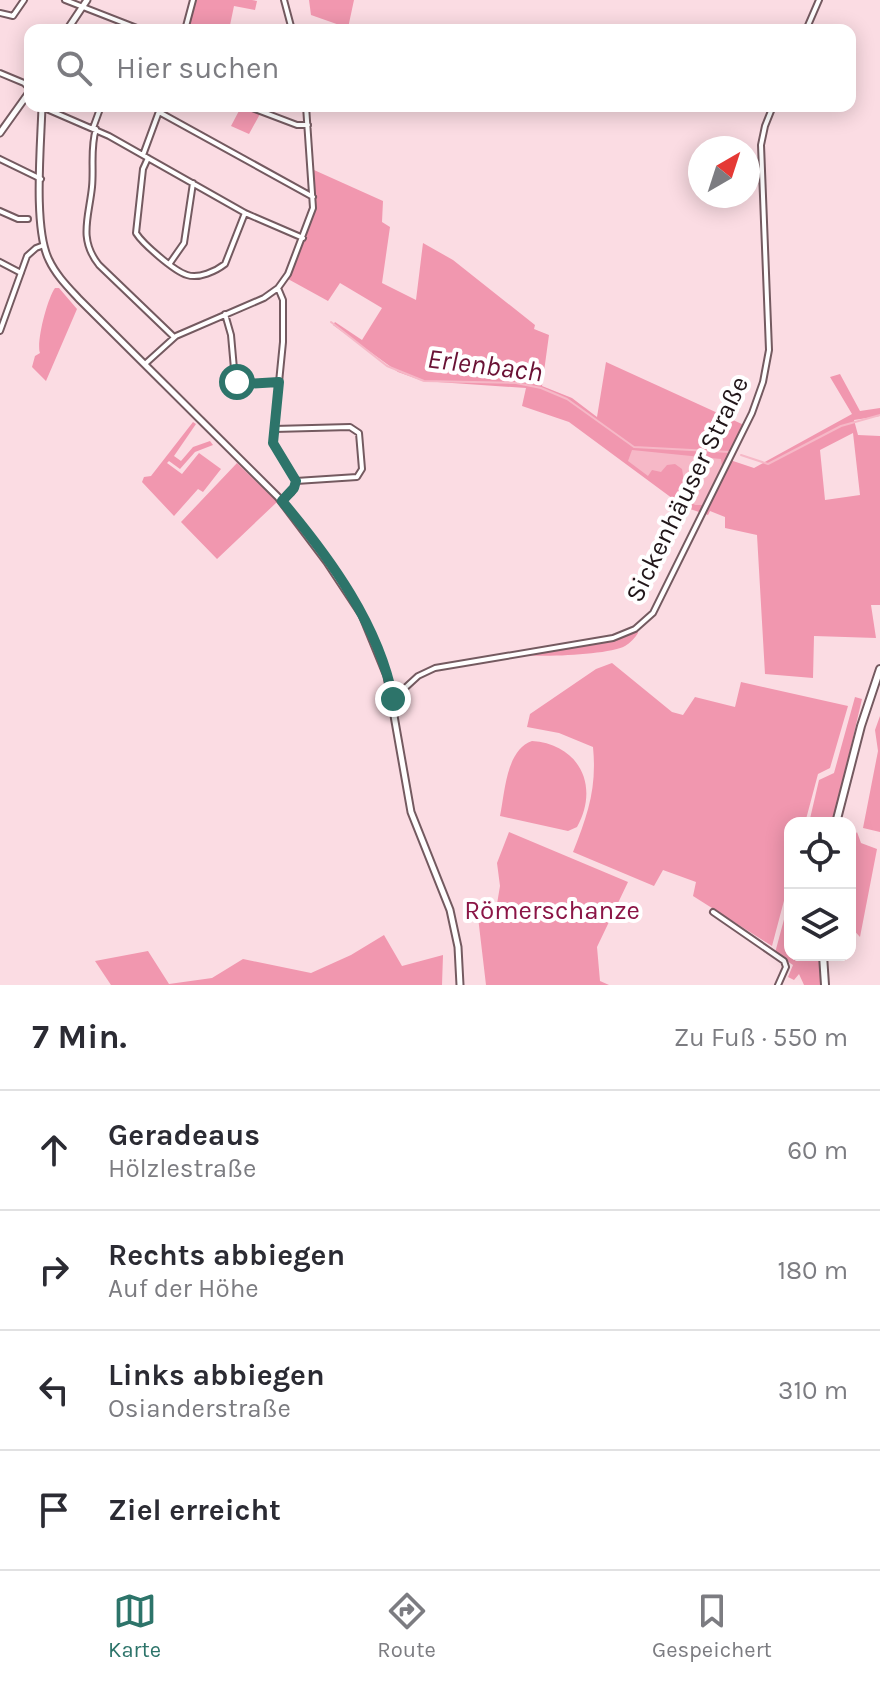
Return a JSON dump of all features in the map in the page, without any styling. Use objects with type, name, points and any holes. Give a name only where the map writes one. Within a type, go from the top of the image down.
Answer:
[{"type":"main road","points":[[838,817],[861,726],[880,669]]},
{"type":"main road","points":[[823,961],[825,985]]},
{"type":"street","points":[[0,13],[13,16],[24,0]]},
{"type":"street","points":[[65,0],[123,24]]},
{"type":"street","points":[[71,24],[87,0]]},
{"type":"street","points":[[187,24],[193,0]]},
{"type":"street","points":[[284,0],[290,24]]},
{"type":"street","points":[[809,24],[819,0]]},
{"type":"street","points":[[0,73],[24,83]]},
{"type":"street","points":[[0,133],[24,99]]},
{"type":"street","points":[[42,112],[44,245],[51,264],[67,286],[282,501],[362,615],[380,655],[393,703],[411,812],[453,919],[460,985]]},
{"type":"street","points":[[56,112],[94,128],[245,213],[303,238]]},
{"type":"street","points":[[99,112],[94,128],[92,187],[85,222],[90,251],[99,265],[174,337]]},
{"type":"street","points":[[159,112],[143,169],[136,233],[141,240],[190,276],[222,267],[245,213]]},
{"type":"street","points":[[165,112],[313,197]]},
{"type":"street","points":[[263,112],[297,125],[308,125]]},
{"type":"street","points":[[145,364],[174,337],[264,298],[278,288],[291,270],[310,220],[313,197],[307,112]]},
{"type":"street","name":"Sickenhäuser Straße","points":[[393,703],[418,676],[435,668],[613,638],[635,629],[653,613],[752,413],[763,382],[769,350],[760,154],[771,112]]},
{"type":"street","points":[[0,159],[41,179]]},
{"type":"street","points":[[170,263],[184,243],[193,183]]},
{"type":"street","points":[[0,211],[18,219],[28,219]]},
{"type":"street","points":[[0,331],[29,253],[44,245]]},
{"type":"street","points":[[0,262],[21,273]]},
{"type":"street","points":[[278,288],[283,303],[274,447],[296,481],[282,501]]},
{"type":"street","points":[[225,314],[231,335],[235,380],[244,384],[279,382]]},
{"type":"street","points":[[274,429],[350,427],[359,433],[362,469],[359,475],[296,481]]},
{"type":"street","points":[[713,912],[784,961],[786,967],[778,985]]},
{"type":"green space","points":[[193,0],[257,1],[255,10],[234,6],[230,24],[187,24]]},
{"type":"green space","points":[[309,0],[354,0],[349,24],[337,24],[311,15]]},
{"type":"green space","points":[[238,112],[260,114],[249,134],[231,126]]},
{"type":"green space","points":[[314,170],[383,201],[382,222],[390,227],[382,283],[416,300],[423,243],[453,260],[535,325],[534,329],[549,335],[542,386],[572,398],[597,417],[606,362],[744,425],[727,459],[754,468],[852,414],[830,377],[840,374],[860,411],[880,408],[880,416],[854,420],[858,435],[880,436],[880,605],[871,605],[876,638],[814,636],[813,678],[765,674],[757,535],[725,528],[725,517],[710,511],[708,515],[684,507],[569,422],[522,406],[526,388],[423,381],[398,372],[333,325],[335,322],[362,340],[382,308],[340,283],[328,301],[288,279],[314,215]],"holes":[[[853,433],[860,495],[825,500],[820,450]]]},
{"type":"green space","points":[[55,288],[59,288],[77,309],[46,381],[32,367],[35,356],[40,353],[43,321]]},
{"type":"green space","points":[[193,422],[196,424],[174,456],[181,461],[193,447],[210,441],[213,445],[195,452],[180,469],[169,461],[167,463],[182,474],[199,453],[221,469],[203,492],[198,489],[174,516],[142,482],[144,477],[151,476]]},
{"type":"green space","points":[[237,463],[277,502],[217,559],[181,522]]},
{"type":"green space","points":[[636,629],[638,633],[625,646],[604,652],[540,656],[518,654],[605,640]]},
{"type":"green space","points":[[612,663],[672,712],[683,715],[695,697],[735,707],[741,682],[848,706],[830,768],[818,774],[807,817],[784,817],[784,901],[772,946],[693,896],[696,882],[663,870],[654,886],[573,852],[590,801],[594,775],[593,747],[559,733],[527,727],[530,714],[596,669]]},
{"type":"green space","points":[[855,697],[862,699],[834,817],[810,817],[819,780],[834,773]]},
{"type":"green space","points":[[880,716],[880,832],[863,828],[878,751],[875,730]]},
{"type":"green space","points":[[532,741],[562,750],[581,770],[586,797],[577,827],[568,831],[500,816],[512,762],[523,746]]},
{"type":"green space","name":"Römerschanze","points":[[509,832],[628,882],[597,947],[600,981],[609,985],[486,985],[478,917],[482,908],[497,904],[500,886],[497,863]]},
{"type":"green space","points":[[856,833],[861,843],[877,849],[860,937],[856,933]]},
{"type":"green space","points":[[784,919],[784,959],[775,953]]},
{"type":"green space","points":[[384,935],[402,966],[443,955],[442,985],[111,985],[95,961],[148,951],[169,984],[212,978],[243,959],[311,973],[351,955]]},
{"type":"green space","points":[[787,961],[820,961],[822,985],[804,985],[799,974],[794,980],[788,977],[793,965]]},
{"type":"shaded area","points":[[632,450],[721,459],[722,466],[703,505],[695,505],[687,499],[682,469],[675,464],[667,465],[661,472],[652,470],[648,476],[628,461]]},
{"type":"waterway","name":"Erlenbach","points":[[331,322],[387,366],[424,381],[516,383],[541,388],[567,399],[634,447],[730,452]]},
{"type":"waterway","name":"Erlenbach","points":[[741,455],[768,464],[841,426],[880,415]]},
{"type":"route","points":[[237,382],[279,382],[273,443],[296,481],[282,501],[347,591],[370,629],[393,699]]}]
